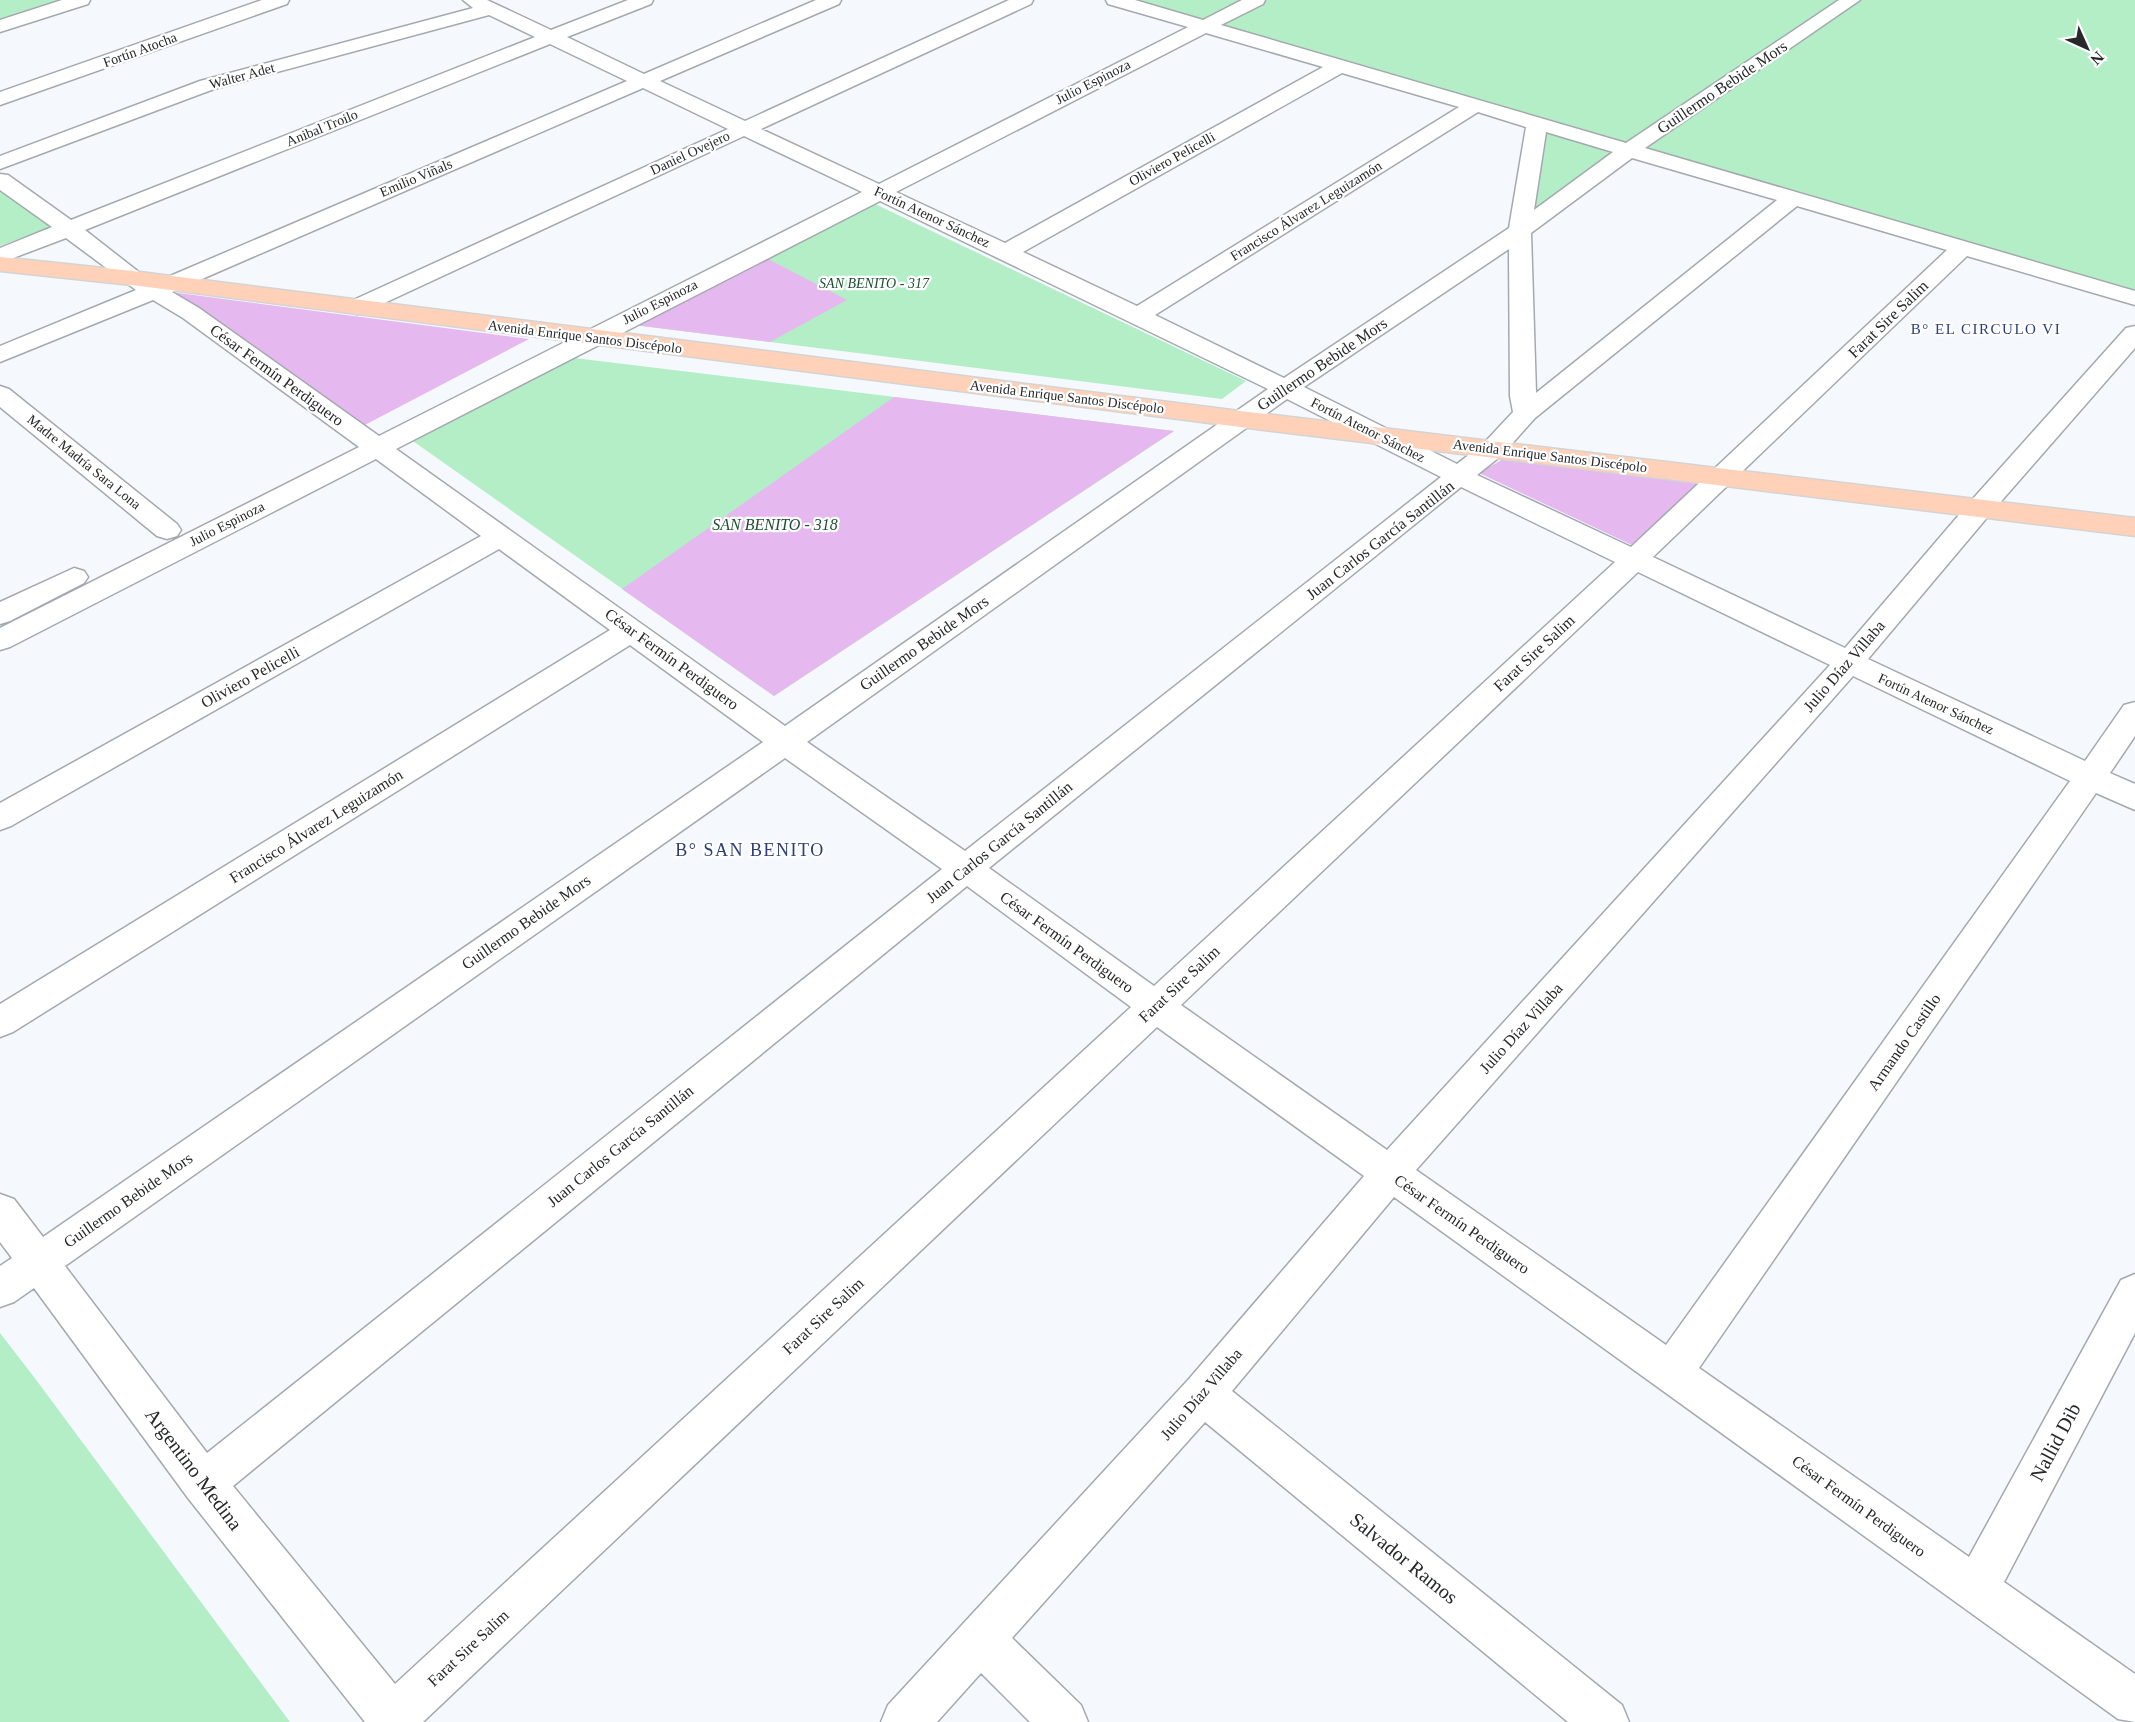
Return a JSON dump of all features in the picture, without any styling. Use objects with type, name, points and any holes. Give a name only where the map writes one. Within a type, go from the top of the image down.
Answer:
[{"type":"main road","name":"Avenida Enrique Santos Discépolo","points":[[0,264],[1240,419],[2135,527]]},
{"type":"street","points":[[0,26],[81,0]]},
{"type":"street","name":"Fortín Atocha","points":[[0,99],[280,0]]},
{"type":"street","name":"Anibal Troilo","points":[[0,256],[644,0]]},
{"type":"street","name":"Emilio Viñals","points":[[0,355],[152,284],[832,0]]},
{"type":"street","name":"Daniel Ovejero","points":[[357,308],[742,128],[1024,0]]},
{"type":"street","points":[[1115,0],[2135,298]]},
{"type":"street","name":"Julio Espinoza","points":[[1193,24],[1226,0]]},
{"type":"street","name":"Julio Espinoza","points":[[0,640],[559,334],[868,187],[1193,24],[1257,0]]},
{"type":"street","name":"Guillermo Bebide Mors","points":[[0,1289],[785,742],[1240,419],[1520,231],[1629,150],[1851,0]]},
{"type":"street","name":"Fortín Atenor Sánchez","points":[[478,2],[1006,252],[1286,388],[1460,476],[2135,798]]},
{"type":"street","name":"Walter Adet","points":[[0,163],[207,85],[478,2]]},
{"type":"street","name":"Oliviero Pelicelli","points":[[1006,252],[1338,67]]},
{"type":"street","points":[[12,138],[207,85]]},
{"type":"street","name":"Francisco Álvarez Leguizamón","points":[[1138,316],[1474,106]]},
{"type":"street","points":[[1526,413],[1523,396],[1520,231],[1537,124]]},
{"type":"street","name":"César Fermín Perdiguero","points":[[0,180],[152,284],[785,742],[966,868],[1155,1006],[2135,1702]]},
{"type":"street","name":"Julio Espinoza","points":[[157,535],[590,338],[868,187]]},
{"type":"street","name":"Juan Carlos García Santillán","points":[[203,1483],[966,868],[1460,476],[1493,449],[1526,413],[1792,198]]},
{"type":"street","name":"Farat Sire Salim","points":[[394,1720],[1723,477],[1963,248]]},
{"type":"street","name":"Julio Díaz Villaba","points":[[905,1722],[1203,1394],[1390,1173],[1848,663],[1980,508],[2135,333]]},
{"type":"street","name":"Madre Madría Sara Lona","points":[[0,394],[157,535]]},
{"type":"street","name":"Oliviero Pelicelli","points":[[0,818],[500,537]]},
{"type":"street","points":[[0,614],[94,567]]},
{"type":"street","name":"Francisco Álvarez Leguizamón","points":[[0,1022],[632,630]]},
{"type":"street","name":"Armando Castillo","points":[[1672,1372],[2135,713]]},
{"type":"street","name":"Argentino Medina","points":[[0,1211],[203,1483],[394,1720]]},
{"type":"street","name":"Nallid Dib","points":[[1976,1590],[2135,1293]]},
{"type":"street","name":"Salvador Ramos","points":[[1203,1394],[1605,1722]]},
{"type":"street","points":[[979,1639],[1064,1722]]},
{"type":"green space","points":[[0,0],[74,0],[0,24]]},
{"type":"green space","points":[[1135,0],[2135,0],[2135,293]]},
{"type":"green space","points":[[1539,128],[1621,151],[1527,219]]},
{"type":"green space","points":[[0,185],[55,225],[0,246]]},
{"type":"green space","name":"SAN BENITO - 317","points":[[873,203],[1246,381],[1222,399],[634,325]]},
{"type":"green space","name":"SAN BENITO - 318","points":[[566,357],[1174,431],[774,696],[410,439]]},
{"type":"green space","points":[[0,1333],[34,1377],[290,1722],[0,1722]]},
{"type":"building","points":[[766,258],[847,300],[770,342],[634,325]]},
{"type":"building","points":[[171,292],[529,339],[361,427]]},
{"type":"building","points":[[894,397],[1174,431],[774,696],[622,589]]},
{"type":"building","points":[[1503,459],[1707,483],[1634,546],[1479,473]]},
{"type":"district","name":"B° EL CIRCULO VI","points":[[1986,329]]},
{"type":"district","name":"B° SAN BENITO","points":[[750,850]]}]
